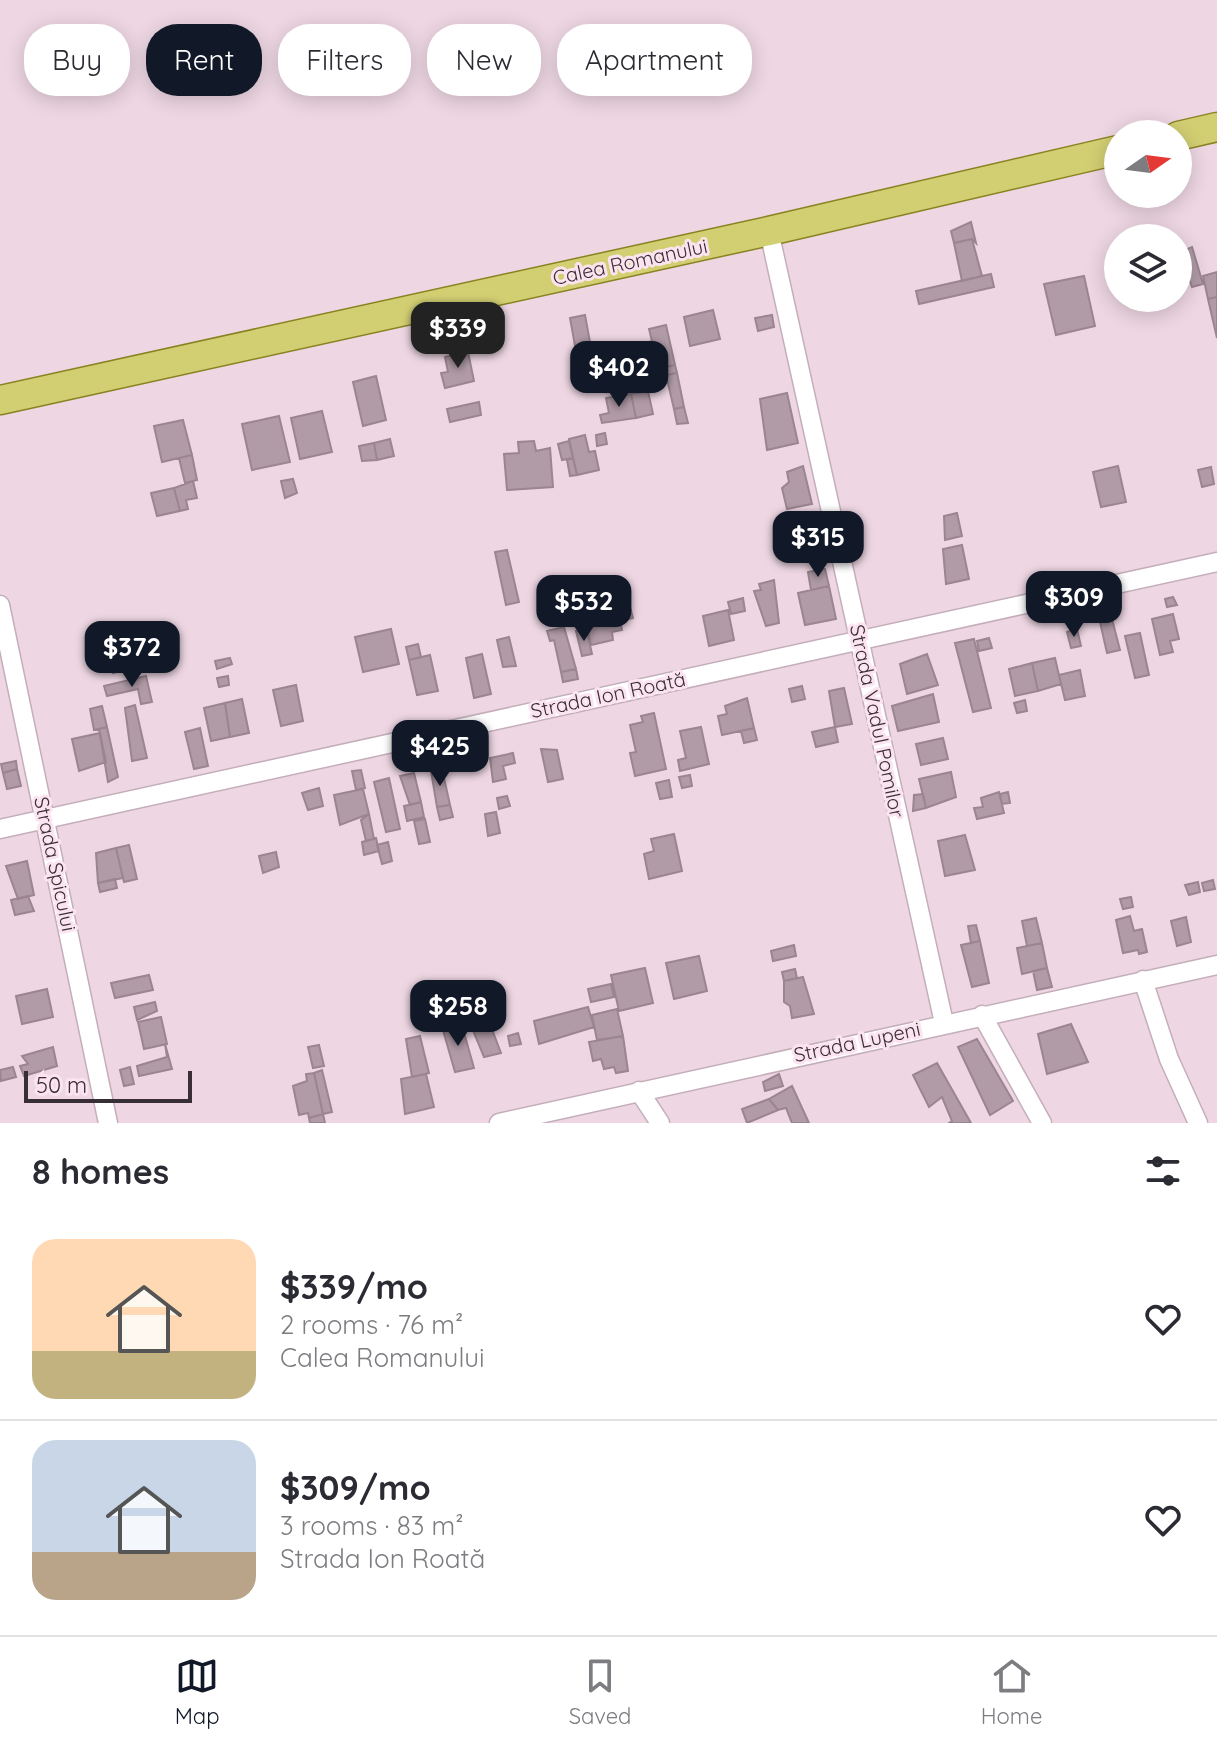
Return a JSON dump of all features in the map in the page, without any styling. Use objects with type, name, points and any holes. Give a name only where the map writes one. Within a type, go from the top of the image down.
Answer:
[{"type":"main road","points":[[1192,133],[1217,127]]},
{"type":"main road","name":"Calea Romanului","points":[[0,400],[769,231],[1104,153]]},
{"type":"street","name":"Strada Vadul Pomilor","points":[[769,231],[944,1023]]},
{"type":"street","name":"Strada Ion Roată","points":[[0,829],[1217,562]]},
{"type":"street","name":"Strada Spicului","points":[[0,605],[108,1123]]},
{"type":"street","name":"Strada Lupeni","points":[[499,1123],[1217,965]]},
{"type":"street","points":[[1143,980],[1169,1059],[1198,1123]]},
{"type":"street","points":[[982,1015],[1042,1123]]},
{"type":"street","points":[[639,1091],[660,1123]]},
{"type":"building","points":[[971,222],[976,243],[972,239],[954,243],[951,231]]},
{"type":"building","points":[[972,239],[982,276],[962,281],[954,243]]},
{"type":"building","points":[[1192,247],[1203,284],[1192,287]]},
{"type":"building","points":[[1217,272],[1217,297],[1208,299],[1203,276]]},
{"type":"building","points":[[991,274],[994,287],[919,304],[916,291]]},
{"type":"building","points":[[1084,276],[1095,326],[1056,335],[1044,284]]},
{"type":"building","points":[[1217,297],[1217,338],[1208,299]]},
{"type":"building","points":[[713,310],[720,339],[690,346],[684,317]]},
{"type":"building","points":[[585,315],[597,380],[581,379],[570,318]]},
{"type":"building","points":[[772,315],[774,327],[758,331],[755,318]]},
{"type":"building","points":[[666,325],[675,365],[652,370],[646,343],[652,341],[649,329]]},
{"type":"building","points":[[468,352],[474,381],[445,388],[441,373],[448,372],[445,357]]},
{"type":"building","points":[[675,365],[677,373],[666,375],[664,367]]},
{"type":"building","points":[[677,373],[684,407],[674,409],[666,375]]},
{"type":"building","points":[[376,376],[386,420],[363,426],[353,382]]},
{"type":"building","points":[[648,391],[653,414],[636,418],[631,394]]},
{"type":"building","points":[[787,393],[798,443],[767,450],[760,399]]},
{"type":"building","points":[[631,394],[636,418],[602,423],[600,415],[609,413],[606,398]]},
{"type":"building","points":[[479,402],[481,415],[450,422],[447,409]]},
{"type":"building","points":[[684,407],[688,423],[677,424],[674,409]]},
{"type":"building","points":[[322,411],[332,452],[300,459],[291,418]]},
{"type":"building","points":[[279,416],[290,462],[252,470],[242,424]]},
{"type":"building","points":[[183,420],[192,455],[162,462],[154,426]]},
{"type":"building","points":[[605,433],[607,444],[597,446],[596,435]]},
{"type":"building","points":[[585,435],[589,452],[595,451],[599,470],[577,475],[569,439]]},
{"type":"building","points":[[390,439],[394,456],[377,460],[374,443]]},
{"type":"building","points":[[534,441],[536,451],[550,448],[553,487],[507,490],[504,454],[519,453],[518,442]]},
{"type":"building","points":[[569,441],[573,458],[562,460],[558,444]]},
{"type":"building","points":[[374,443],[377,460],[362,461],[359,446]]},
{"type":"building","points":[[192,455],[197,480],[185,483],[179,458]]},
{"type":"building","points":[[573,458],[577,475],[570,476],[567,460]]},
{"type":"building","points":[[803,466],[812,504],[787,509],[782,488],[789,482],[787,472]]},
{"type":"building","points":[[1118,466],[1126,502],[1101,507],[1093,472]]},
{"type":"building","points":[[1211,467],[1214,484],[1202,487],[1198,470]]},
{"type":"building","points":[[293,479],[297,493],[285,498],[281,481]]},
{"type":"building","points":[[193,481],[197,498],[186,500],[188,509],[180,511],[174,488]]},
{"type":"building","points":[[174,488],[180,511],[157,516],[151,493]]},
{"type":"building","points":[[957,513],[962,536],[945,540],[944,516]]},
{"type":"building","points":[[805,521],[808,535],[787,540],[784,525]]},
{"type":"building","points":[[962,545],[969,579],[946,584],[943,549]]},
{"type":"building","points":[[507,550],[519,602],[506,605],[495,552]]},
{"type":"building","points":[[825,569],[829,586],[811,590],[808,572]]},
{"type":"building","points":[[774,580],[779,623],[766,626],[754,591],[761,590],[759,584]]},
{"type":"building","points":[[829,586],[836,619],[805,625],[798,593]]},
{"type":"building","points":[[1173,597],[1177,605],[1167,607],[1165,599]]},
{"type":"building","points":[[743,598],[745,611],[731,614],[728,602]]},
{"type":"building","points":[[616,600],[622,630],[612,632],[613,640],[591,645],[583,612]]},
{"type":"building","points":[[629,604],[633,618],[620,621],[617,607]]},
{"type":"building","points":[[728,610],[734,640],[709,646],[703,616]]},
{"type":"building","points":[[1173,614],[1179,639],[1170,641],[1173,652],[1160,655],[1152,619]]},
{"type":"building","points":[[1112,619],[1120,650],[1107,653],[1100,622]]},
{"type":"building","points":[[564,627],[576,669],[561,672],[554,640],[550,641],[547,631]]},
{"type":"building","points":[[391,629],[399,664],[363,672],[355,637]]},
{"type":"building","points":[[1077,629],[1081,646],[1071,648],[1067,632]]},
{"type":"building","points":[[576,631],[587,631],[592,654],[582,656]]},
{"type":"building","points":[[1140,633],[1149,675],[1135,678],[1125,636]]},
{"type":"building","points":[[509,637],[516,666],[503,667],[497,640]]},
{"type":"building","points":[[989,638],[992,648],[979,651],[977,641]]},
{"type":"building","points":[[974,639],[991,708],[973,712],[955,643]]},
{"type":"building","points":[[418,644],[421,657],[409,660],[406,647]]},
{"type":"building","points":[[482,654],[491,694],[474,698],[466,658]]},
{"type":"building","points":[[927,654],[938,685],[907,694],[900,664]]},
{"type":"building","points":[[430,655],[438,691],[417,695],[409,660]]},
{"type":"building","points":[[126,657],[129,669],[113,673],[110,660]]},
{"type":"building","points":[[230,658],[232,664],[217,669],[215,661]]},
{"type":"building","points":[[1055,658],[1061,684],[1038,691],[1032,663]]},
{"type":"building","points":[[1032,663],[1038,691],[1015,696],[1009,669]]},
{"type":"building","points":[[576,669],[578,679],[563,682],[561,672]]},
{"type":"building","points":[[1080,670],[1085,696],[1065,700],[1059,675]]},
{"type":"building","points":[[146,676],[152,702],[141,704],[138,689],[107,696],[104,686]]},
{"type":"building","points":[[228,676],[229,685],[219,687],[217,678]]},
{"type":"building","points":[[296,685],[303,721],[281,726],[273,690]]},
{"type":"building","points":[[802,686],[805,699],[792,702],[789,689]]},
{"type":"building","points":[[844,688],[852,724],[835,727],[829,691]]},
{"type":"building","points":[[933,694],[939,722],[898,731],[892,706]]},
{"type":"building","points":[[747,698],[754,728],[722,735],[718,716],[727,714],[725,706]]},
{"type":"building","points":[[242,699],[249,733],[230,737],[225,703]]},
{"type":"building","points":[[1025,700],[1027,711],[1017,713],[1014,703]]},
{"type":"building","points":[[225,703],[230,737],[211,741],[204,708]]},
{"type":"building","points":[[135,705],[147,758],[132,761],[125,708]]},
{"type":"building","points":[[102,706],[107,727],[94,730],[90,709]]},
{"type":"building","points":[[654,713],[666,769],[635,776],[630,753],[636,752],[630,725],[643,722],[641,716]]},
{"type":"building","points":[[107,727],[118,777],[108,782],[99,729]]},
{"type":"building","points":[[701,727],[709,764],[680,771],[678,760],[686,758],[680,731]]},
{"type":"building","points":[[835,727],[838,742],[816,747],[812,732]]},
{"type":"building","points":[[200,728],[208,766],[194,769],[185,732]]},
{"type":"building","points":[[754,728],[757,740],[744,743],[741,731]]},
{"type":"building","points":[[100,733],[106,762],[79,771],[72,739]]},
{"type":"building","points":[[943,738],[948,759],[921,765],[916,744]]},
{"type":"building","points":[[541,749],[557,750],[563,779],[548,782]]},
{"type":"building","points":[[513,753],[515,763],[503,766],[506,779],[493,782],[490,758]]},
{"type":"building","points":[[16,761],[17,769],[3,773],[1,764]]},
{"type":"building","points":[[17,769],[21,786],[7,789],[3,773]]},
{"type":"building","points":[[442,769],[450,805],[437,807],[431,771]]},
{"type":"building","points":[[361,770],[365,788],[356,790],[352,771]]},
{"type":"building","points":[[951,772],[956,797],[926,808],[919,779]]},
{"type":"building","points":[[414,773],[421,802],[410,805],[400,776]]},
{"type":"building","points":[[690,775],[692,786],[682,788],[679,777]]},
{"type":"building","points":[[389,778],[400,829],[386,832],[374,782]]},
{"type":"building","points":[[669,780],[672,797],[660,799],[656,783]]},
{"type":"building","points":[[319,788],[323,806],[308,810],[302,793]]},
{"type":"building","points":[[363,789],[369,814],[340,825],[334,795]]},
{"type":"building","points":[[999,792],[1004,813],[977,819],[974,808],[983,807],[981,798]]},
{"type":"building","points":[[1008,792],[1010,803],[1002,804],[1000,794]]},
{"type":"building","points":[[923,794],[926,808],[913,811],[914,795]]},
{"type":"building","points":[[507,796],[510,806],[499,809],[497,798]]},
{"type":"building","points":[[421,802],[424,817],[407,821],[404,806]]},
{"type":"building","points":[[450,805],[453,817],[440,820],[437,807]]},
{"type":"building","points":[[496,812],[500,833],[488,836],[485,814]]},
{"type":"building","points":[[369,814],[374,839],[366,841],[361,820]]},
{"type":"building","points":[[425,819],[430,842],[419,844],[414,821]]},
{"type":"building","points":[[674,834],[682,871],[649,879],[644,854],[654,851],[651,839]]},
{"type":"building","points":[[965,835],[975,870],[945,876],[938,841]]},
{"type":"building","points":[[376,838],[379,851],[364,855],[362,842]]},
{"type":"building","points":[[388,842],[392,861],[382,864],[377,845]]},
{"type":"building","points":[[129,845],[137,879],[124,882],[116,848]]},
{"type":"building","points":[[116,848],[123,878],[98,883],[96,853]]},
{"type":"building","points":[[276,852],[279,867],[263,873],[259,856]]},
{"type":"building","points":[[27,861],[34,895],[18,899],[6,866]]},
{"type":"building","points":[[115,879],[117,888],[100,892],[98,883]]},
{"type":"building","points":[[1213,880],[1215,889],[1204,891],[1202,883]]},
{"type":"building","points":[[1198,882],[1200,892],[1189,895],[1185,885]]},
{"type":"building","points":[[28,896],[34,911],[15,915],[11,900]]},
{"type":"building","points":[[1131,897],[1133,907],[1123,909],[1120,899]]},
{"type":"building","points":[[1130,916],[1134,931],[1142,929],[1147,952],[1123,953],[1116,920]]},
{"type":"building","points":[[1186,917],[1191,942],[1177,946],[1171,921]]},
{"type":"building","points":[[1036,918],[1042,943],[1027,946],[1022,921]]},
{"type":"building","points":[[976,925],[980,941],[971,943],[968,926]]},
{"type":"building","points":[[980,941],[989,983],[972,987],[961,945]]},
{"type":"building","points":[[1042,943],[1047,968],[1022,974],[1017,948]]},
{"type":"building","points":[[794,945],[796,956],[773,961],[771,951]]},
{"type":"building","points":[[699,956],[707,991],[674,999],[666,963]]},
{"type":"building","points":[[645,968],[653,1003],[619,1011],[611,975]]},
{"type":"building","points":[[1047,968],[1052,987],[1037,990],[1033,971]]},
{"type":"building","points":[[795,969],[797,978],[784,981],[782,972]]},
{"type":"building","points":[[149,975],[153,990],[115,998],[111,983]]},
{"type":"building","points":[[803,977],[814,1014],[792,1018],[790,1006],[784,1002],[784,981]]},
{"type":"building","points":[[611,984],[614,997],[591,1002],[588,989]]},
{"type":"building","points":[[47,989],[53,1017],[22,1024],[16,996]]},
{"type":"building","points":[[155,1002],[157,1011],[137,1020],[134,1007]]},
{"type":"building","points":[[588,1007],[594,1027],[539,1044],[534,1021]]},
{"type":"building","points":[[617,1009],[623,1036],[597,1040],[592,1015]]},
{"type":"building","points":[[161,1017],[167,1044],[144,1049],[138,1022]]},
{"type":"building","points":[[461,1022],[474,1068],[455,1072],[443,1030]]},
{"type":"building","points":[[490,1024],[501,1053],[484,1057],[472,1028]]},
{"type":"building","points":[[1071,1024],[1088,1062],[1047,1074],[1038,1034]]},
{"type":"building","points":[[518,1033],[521,1044],[510,1046],[508,1036]]},
{"type":"building","points":[[420,1036],[429,1073],[412,1077],[406,1039]]},
{"type":"building","points":[[623,1036],[628,1071],[616,1073],[614,1067],[604,1069],[601,1059],[593,1061],[589,1042]]},
{"type":"building","points":[[977,1039],[1013,1101],[990,1115],[958,1047]]},
{"type":"building","points":[[165,1044],[172,1069],[139,1076],[137,1066],[167,1057]]},
{"type":"building","points":[[319,1045],[324,1066],[313,1068],[308,1047]]},
{"type":"building","points":[[53,1047],[57,1066],[24,1076],[20,1066],[28,1064],[22,1056]]},
{"type":"building","points":[[937,1063],[971,1123],[949,1123],[952,1121],[942,1097],[929,1107],[913,1075]]},
{"type":"building","points":[[13,1067],[16,1077],[1,1081],[0,1070]]},
{"type":"building","points":[[130,1067],[134,1084],[124,1086],[120,1070]]},
{"type":"building","points":[[322,1070],[332,1112],[323,1114],[314,1073]]},
{"type":"building","points":[[314,1073],[323,1114],[309,1118],[308,1113],[299,1115],[293,1086],[307,1081],[306,1074]]},
{"type":"building","points":[[426,1074],[434,1107],[405,1114],[401,1079]]},
{"type":"building","points":[[779,1074],[783,1086],[765,1091],[763,1082]]},
{"type":"building","points":[[792,1086],[809,1123],[792,1123],[786,1108],[778,1110],[769,1099]]},
{"type":"building","points":[[769,1099],[778,1110],[747,1123],[742,1109]]},
{"type":"building","points":[[323,1114],[325,1123],[310,1123],[309,1118]]}]
